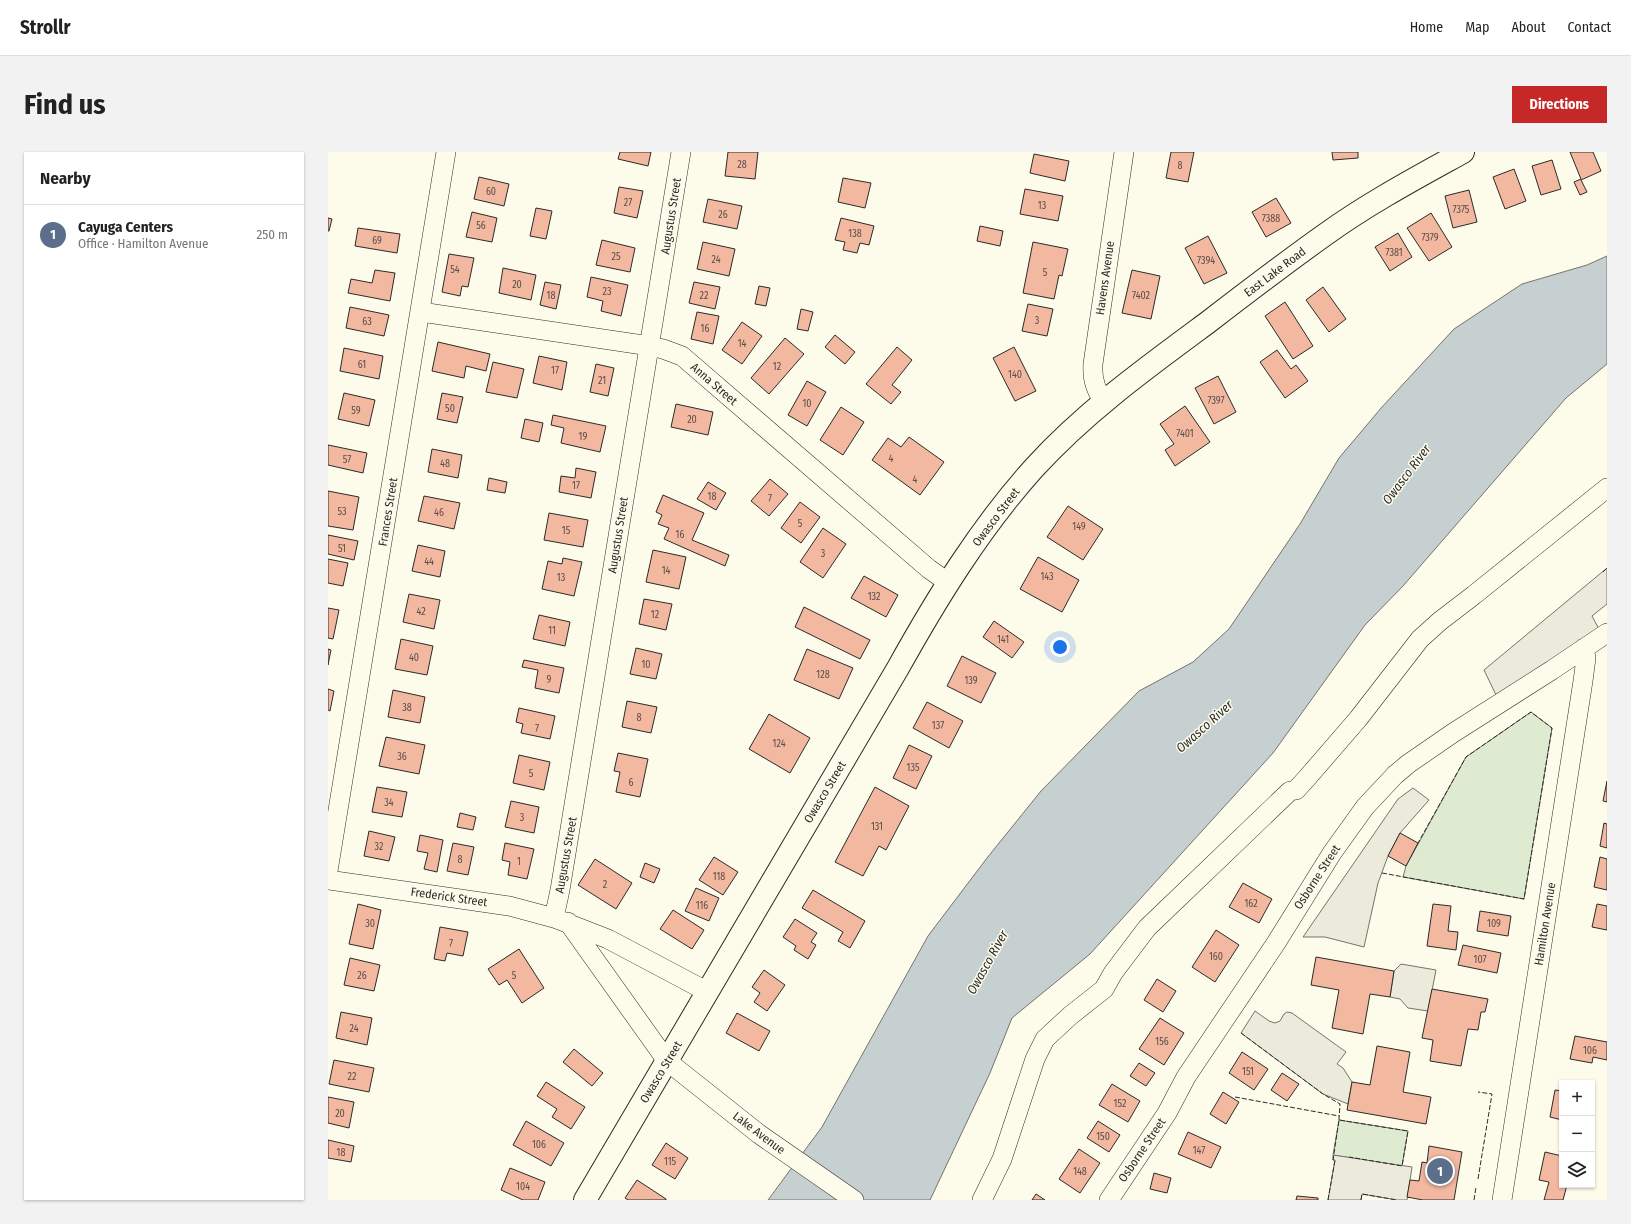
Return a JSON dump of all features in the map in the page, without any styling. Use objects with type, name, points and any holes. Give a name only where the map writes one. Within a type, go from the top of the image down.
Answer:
[{"type":"main road","name":"East Lake Road","points":[[1101,405],[1177,345],[1326,234],[1389,193],[1463,152]]},
{"type":"main road","name":"Owasco Street","points":[[585,1200],[922,625],[949,583],[1009,497],[1060,441],[1101,405]]},
{"type":"street","name":"Frances Street","points":[[328,871],[421,312],[446,152]]},
{"type":"street","name":"Augustus Street","points":[[561,920],[560,890],[681,152]]},
{"type":"street","name":"Havens Avenue","points":[[1101,405],[1094,382],[1092,364],[1124,152]]},
{"type":"street","name":"Anna Street","points":[[421,312],[650,346],[682,356],[929,569],[949,583]]},
{"type":"street","points":[[982,1200],[1002,1159],[1035,1058],[1045,1039],[1070,1015],[1104,989],[1113,973],[1147,928],[1290,791],[1296,790],[1358,719],[1420,639],[1440,621],[1607,488]]},
{"type":"street","name":"Osborne Street","points":[[1109,1200],[1167,1113],[1186,1077],[1276,943],[1332,853],[1365,807],[1395,775],[1408,764],[1607,633]]},
{"type":"street","name":"Hamilton Avenue","points":[[1502,1200],[1583,680],[1586,658],[1584,648]]},
{"type":"street","name":"Frederick Street","points":[[328,880],[509,906],[561,920],[638,953],[708,992]]},
{"type":"street","points":[[561,920],[667,1061]]},
{"type":"street","name":"Lake Avenue","points":[[667,1061],[759,1134],[854,1200]]},
{"type":"green space","points":[[1531,712],[1552,728],[1524,899],[1403,877],[1406,866],[1466,757]]},
{"type":"green space","points":[[1339,1120],[1408,1131],[1402,1166],[1333,1155]]},
{"type":"shaded area","points":[[1607,568],[1607,604],[1592,616],[1599,629],[1496,695],[1484,670]]},
{"type":"shaded area","points":[[1413,788],[1429,800],[1400,833],[1388,856],[1378,883],[1364,947],[1325,937],[1303,937],[1398,799]]},
{"type":"shaded area","points":[[1401,964],[1436,970],[1428,1011],[1408,1008],[1400,999],[1390,997],[1394,971]]},
{"type":"shaded area","points":[[1255,1011],[1269,1021],[1275,1023],[1280,1021],[1287,1012],[1292,1013],[1346,1052],[1337,1064],[1343,1068],[1352,1082],[1348,1104],[1323,1094],[1241,1033]]},
{"type":"shaded area","points":[[1333,1155],[1412,1167],[1407,1200],[1397,1200],[1362,1194],[1361,1200],[1328,1200],[1335,1160],[1333,1160]]},
{"type":"water","name":"Owasco River","points":[[1607,256],[1607,364],[1566,398],[1403,586],[1365,625],[1273,753],[1090,954],[1012,1018],[990,1073],[930,1200],[768,1200],[822,1127],[928,936],[987,858],[1041,791],[1139,691],[1193,662],[1229,629],[1300,524],[1339,458],[1382,407],[1454,329],[1522,284],[1587,265]]},
{"type":"building","points":[[620,152],[651,152],[648,166],[618,159]]},
{"type":"building","points":[[728,152],[758,152],[755,179],[725,176]]},
{"type":"building","points":[[1171,152],[1194,152],[1188,182],[1166,178]]},
{"type":"building","points":[[1332,152],[1358,152],[1358,158],[1333,160]]},
{"type":"building","points":[[1570,152],[1593,152],[1601,171],[1581,180],[1587,192],[1580,195],[1574,182],[1581,179]]},
{"type":"building","points":[[1034,154],[1069,161],[1065,181],[1030,173]]},
{"type":"building","points":[[1552,160],[1561,189],[1541,195],[1532,166]]},
{"type":"building","points":[[1514,169],[1526,201],[1505,209],[1493,177]]},
{"type":"building","points":[[479,177],[509,184],[504,206],[474,199]]},
{"type":"building","points":[[843,178],[871,183],[865,208],[838,202]]},
{"type":"building","points":[[619,187],[643,191],[637,218],[614,213]]},
{"type":"building","points":[[1025,189],[1063,196],[1058,221],[1020,214]]},
{"type":"building","points":[[1469,190],[1477,222],[1453,228],[1445,196]]},
{"type":"building","points":[[1276,198],[1291,223],[1266,237],[1252,212]]},
{"type":"building","points":[[708,199],[742,206],[737,229],[703,222]]},
{"type":"building","points":[[536,208],[552,211],[546,239],[530,236]]},
{"type":"building","points":[[472,212],[497,218],[492,242],[466,237]]},
{"type":"building","points":[[1431,213],[1452,247],[1429,261],[1407,228]]},
{"type":"building","points":[[328,218],[332,219],[329,231],[328,231]]},
{"type":"building","points":[[841,218],[874,226],[869,245],[860,243],[857,253],[843,250],[845,242],[835,240]]},
{"type":"building","points":[[980,226],[1003,231],[1000,246],[977,241]]},
{"type":"building","points":[[358,228],[400,234],[397,253],[355,246]]},
{"type":"building","points":[[1398,233],[1412,257],[1390,271],[1375,247]]},
{"type":"building","points":[[1208,236],[1227,273],[1204,284],[1185,248]]},
{"type":"building","points":[[602,240],[635,248],[630,272],[596,265]]},
{"type":"building","points":[[703,242],[735,249],[729,276],[697,269]]},
{"type":"building","points":[[1033,242],[1068,249],[1062,276],[1059,275],[1054,299],[1023,293]]},
{"type":"building","points":[[449,254],[474,258],[468,287],[462,286],[460,296],[442,292]]},
{"type":"building","points":[[503,268],[536,275],[531,300],[499,293]]},
{"type":"building","points":[[375,270],[395,273],[390,301],[348,293],[351,279],[372,283]]},
{"type":"building","points":[[1132,270],[1160,276],[1151,319],[1122,313]]},
{"type":"building","points":[[591,277],[628,285],[621,316],[601,311],[603,301],[587,297]]},
{"type":"building","points":[[545,282],[561,285],[556,309],[540,305]]},
{"type":"building","points":[[694,282],[720,287],[715,309],[689,303]]},
{"type":"building","points":[[759,286],[770,288],[766,306],[755,304]]},
{"type":"building","points":[[1323,287],[1346,319],[1329,332],[1306,300]]},
{"type":"building","points":[[1285,302],[1313,346],[1293,359],[1265,316]]},
{"type":"building","points":[[1028,304],[1053,309],[1047,336],[1022,331]]},
{"type":"building","points":[[350,307],[389,315],[384,336],[346,328]]},
{"type":"building","points":[[801,309],[813,312],[808,331],[797,329]]},
{"type":"building","points":[[697,312],[719,316],[713,344],[691,339]]},
{"type":"building","points":[[742,322],[762,336],[742,364],[722,350]]},
{"type":"building","points":[[835,335],[855,352],[845,364],[825,347]]},
{"type":"building","points":[[785,338],[804,354],[769,394],[751,378]]},
{"type":"building","points":[[438,342],[490,354],[486,371],[466,366],[464,378],[432,371]]},
{"type":"building","points":[[897,347],[912,360],[892,385],[901,392],[891,404],[866,384]]},
{"type":"building","points":[[1014,347],[1036,391],[1015,401],[993,358]]},
{"type":"building","points":[[344,348],[383,356],[379,379],[340,371]]},
{"type":"building","points":[[1277,350],[1291,369],[1296,365],[1308,381],[1285,398],[1260,362]]},
{"type":"building","points":[[539,356],[567,362],[562,390],[533,383]]},
{"type":"building","points":[[493,362],[524,369],[517,398],[486,392]]},
{"type":"building","points":[[596,364],[614,368],[608,396],[590,392]]},
{"type":"building","points":[[1218,376],[1236,412],[1214,424],[1195,388]]},
{"type":"building","points":[[807,381],[826,392],[807,426],[788,415]]},
{"type":"building","points":[[344,393],[375,400],[369,426],[338,419]]},
{"type":"building","points":[[442,393],[463,397],[457,423],[437,419]]},
{"type":"building","points":[[676,404],[713,412],[708,435],[671,427]]},
{"type":"building","points":[[1185,406],[1210,442],[1175,466],[1165,450],[1174,444],[1160,424]]},
{"type":"building","points":[[841,407],[864,422],[843,455],[820,440]]},
{"type":"building","points":[[553,415],[606,426],[600,452],[561,443],[564,428],[551,425]]},
{"type":"building","points":[[525,419],[543,423],[539,442],[521,438]]},
{"type":"building","points":[[909,437],[944,462],[920,495],[872,460],[888,438],[901,447]]},
{"type":"building","points":[[328,445],[367,453],[363,473],[328,465]]},
{"type":"building","points":[[432,449],[462,455],[458,478],[428,472]]},
{"type":"building","points":[[576,468],[596,472],[591,498],[559,492],[561,476],[575,478]]},
{"type":"building","points":[[489,478],[507,482],[505,493],[487,490]]},
{"type":"building","points":[[770,479],[788,494],[769,516],[751,501]]},
{"type":"building","points":[[708,482],[726,493],[716,510],[697,499]]},
{"type":"building","points":[[328,491],[359,497],[353,530],[328,526]]},
{"type":"building","points":[[663,495],[704,513],[692,540],[729,555],[725,566],[664,539],[669,528],[658,524],[662,515],[656,512]]},
{"type":"building","points":[[424,496],[460,503],[454,529],[418,521]]},
{"type":"building","points":[[800,502],[820,517],[801,543],[781,528]]},
{"type":"building","points":[[1068,506],[1103,529],[1083,560],[1047,537]]},
{"type":"building","points":[[549,513],[588,520],[583,547],[544,540]]},
{"type":"building","points":[[823,528],[846,544],[823,578],[800,562]]},
{"type":"building","points":[[328,535],[358,541],[354,560],[328,554]]},
{"type":"building","points":[[418,545],[445,551],[440,577],[412,571]]},
{"type":"building","points":[[653,550],[686,557],[679,589],[646,582]]},
{"type":"building","points":[[1038,557],[1079,580],[1062,612],[1020,589]]},
{"type":"building","points":[[563,558],[582,562],[574,596],[542,589],[548,561],[562,564]]},
{"type":"building","points":[[328,559],[348,563],[343,586],[328,583]]},
{"type":"building","points":[[864,576],[898,595],[886,617],[851,598]]},
{"type":"building","points":[[409,594],[440,600],[434,629],[403,622]]},
{"type":"building","points":[[644,599],[672,604],[666,630],[639,624]]},
{"type":"building","points":[[804,607],[870,640],[860,659],[795,627]]},
{"type":"building","points":[[328,608],[339,610],[333,639],[328,638]]},
{"type":"building","points":[[539,615],[570,622],[565,646],[533,639]]},
{"type":"building","points":[[994,621],[1024,642],[1012,658],[983,637]]},
{"type":"building","points":[[401,639],[433,646],[427,675],[395,669]]},
{"type":"building","points":[[636,648],[662,654],[656,679],[630,674]]},
{"type":"building","points":[[328,649],[331,650],[328,665]]},
{"type":"building","points":[[807,649],[853,668],[839,699],[794,680]]},
{"type":"building","points":[[962,656],[996,673],[981,703],[947,686]]},
{"type":"building","points":[[524,660],[564,668],[559,693],[535,688],[538,670],[522,667]]},
{"type":"building","points":[[328,689],[334,691],[330,711],[328,710]]},
{"type":"building","points":[[393,690],[425,697],[420,723],[388,717]]},
{"type":"building","points":[[627,701],[657,707],[651,733],[622,727]]},
{"type":"building","points":[[927,702],[963,721],[949,748],[913,728]]},
{"type":"building","points":[[519,708],[555,716],[550,739],[521,733],[523,724],[516,722]]},
{"type":"building","points":[[769,714],[810,738],[790,773],[749,749]]},
{"type":"building","points":[[386,737],[425,745],[419,774],[379,766]]},
{"type":"building","points":[[909,745],[932,756],[916,789],[893,778]]},
{"type":"building","points":[[618,753],[648,759],[640,797],[616,792],[620,772],[614,771]]},
{"type":"building","points":[[519,755],[550,762],[544,790],[513,783]]},
{"type":"building","points":[[1607,781],[1607,802],[1603,801]]},
{"type":"building","points":[[377,787],[407,792],[402,817],[372,812]]},
{"type":"building","points":[[875,787],[909,806],[886,850],[879,846],[863,876],[835,862]]},
{"type":"building","points":[[511,801],[539,807],[534,833],[505,827]]},
{"type":"building","points":[[460,813],[476,817],[473,830],[457,827]]},
{"type":"building","points":[[1604,823],[1607,824],[1607,848],[1600,846]]},
{"type":"building","points":[[369,831],[395,837],[389,861],[364,856]]},
{"type":"building","points":[[1400,833],[1418,843],[1406,866],[1388,856]]},
{"type":"building","points":[[420,835],[443,840],[437,872],[424,869],[428,853],[417,851]]},
{"type":"building","points":[[453,843],[474,847],[468,875],[447,871]]},
{"type":"building","points":[[505,843],[534,849],[527,879],[508,875],[510,862],[502,860]]},
{"type":"building","points":[[714,857],[738,872],[723,895],[699,880]]},
{"type":"building","points":[[1600,857],[1607,859],[1607,890],[1594,887]]},
{"type":"building","points":[[595,859],[632,883],[616,909],[578,885]]},
{"type":"building","points":[[645,863],[660,869],[654,883],[640,877]]},
{"type":"building","points":[[1243,883],[1272,899],[1259,923],[1229,907]]},
{"type":"building","points":[[696,888],[719,898],[709,921],[685,911]]},
{"type":"building","points":[[813,890],[865,921],[850,948],[838,941],[843,932],[802,908]]},
{"type":"building","points":[[358,904],[381,910],[373,949],[349,944]]},
{"type":"building","points":[[1433,904],[1451,906],[1448,931],[1458,932],[1456,950],[1427,946]]},
{"type":"building","points":[[1597,904],[1607,906],[1607,930],[1592,927]]},
{"type":"building","points":[[673,910],[704,930],[692,949],[660,929]]},
{"type":"building","points":[[1480,911],[1511,916],[1508,936],[1477,931]]},
{"type":"building","points":[[795,919],[817,933],[811,942],[816,945],[808,959],[794,950],[796,946],[783,937]]},
{"type":"building","points":[[440,927],[468,932],[463,956],[447,953],[445,961],[434,959]]},
{"type":"building","points":[[1216,930],[1239,945],[1215,982],[1192,967]]},
{"type":"building","points":[[1463,945],[1501,953],[1497,973],[1458,965]]},
{"type":"building","points":[[519,949],[544,988],[522,1003],[507,980],[499,985],[488,969]]},
{"type":"building","points":[[1316,957],[1394,971],[1390,997],[1370,994],[1363,1034],[1332,1028],[1339,990],[1311,985]]},
{"type":"building","points":[[350,958],[380,965],[374,991],[344,985]]},
{"type":"building","points":[[764,970],[785,985],[767,1011],[754,1002],[760,993],[752,987]]},
{"type":"building","points":[[1157,979],[1176,991],[1163,1012],[1144,1000]]},
{"type":"building","points":[[1432,989],[1488,999],[1485,1012],[1481,1012],[1478,1030],[1468,1029],[1461,1066],[1430,1061],[1433,1040],[1422,1038]]},
{"type":"building","points":[[341,1012],[372,1018],[367,1045],[336,1038]]},
{"type":"building","points":[[737,1013],[770,1031],[759,1051],[726,1033]]},
{"type":"building","points":[[1160,1018],[1184,1033],[1164,1065],[1139,1049]]},
{"type":"building","points":[[1575,1036],[1607,1042],[1607,1060],[1593,1057],[1592,1063],[1570,1059]]},
{"type":"building","points":[[1377,1046],[1410,1052],[1403,1092],[1431,1097],[1426,1124],[1347,1110],[1352,1082],[1370,1085]]},
{"type":"building","points":[[574,1049],[603,1073],[592,1086],[563,1062]]},
{"type":"building","points":[[1242,1052],[1268,1069],[1254,1090],[1229,1073]]},
{"type":"building","points":[[334,1060],[374,1068],[369,1092],[329,1084]]},
{"type":"building","points":[[1139,1063],[1155,1073],[1146,1086],[1130,1076]]},
{"type":"building","points":[[1282,1073],[1299,1084],[1287,1101],[1271,1090]]},
{"type":"building","points":[[546,1082],[585,1107],[571,1129],[552,1117],[557,1109],[537,1096]]},
{"type":"building","points":[[1112,1084],[1140,1101],[1128,1122],[1099,1105]]},
{"type":"building","points":[[1555,1090],[1559,1091],[1559,1119],[1550,1117]]},
{"type":"building","points":[[1223,1092],[1239,1102],[1226,1124],[1210,1114]]},
{"type":"building","points":[[328,1097],[354,1102],[349,1128],[328,1123]]},
{"type":"building","points":[[526,1121],[564,1143],[551,1166],[513,1145]]},
{"type":"building","points":[[1098,1121],[1120,1135],[1109,1152],[1087,1138]]},
{"type":"building","points":[[1188,1132],[1221,1147],[1211,1168],[1178,1154]]},
{"type":"building","points":[[328,1140],[354,1146],[351,1162],[328,1158]]},
{"type":"building","points":[[666,1143],[688,1158],[675,1179],[652,1165]]},
{"type":"building","points":[[1429,1146],[1462,1152],[1454,1200],[1423,1200],[1407,1197],[1410,1180],[1419,1181],[1422,1162],[1427,1163]]},
{"type":"building","points":[[1079,1149],[1100,1163],[1080,1193],[1059,1179]]},
{"type":"building","points":[[1545,1152],[1559,1155],[1559,1188],[1566,1188],[1563,1200],[1544,1200],[1549,1182],[1539,1180]]},
{"type":"building","points":[[510,1168],[545,1182],[538,1200],[523,1200],[501,1190]]},
{"type":"building","points":[[1154,1173],[1171,1178],[1167,1193],[1150,1189]]},
{"type":"building","points":[[637,1180],[666,1200],[628,1200],[625,1198]]},
{"type":"building","points":[[1036,1194],[1045,1200],[1032,1200]]},
{"type":"building","points":[[1297,1196],[1318,1198],[1318,1200],[1296,1200]]},
{"type":"fence","points":[[1603,572],[1607,568]]},
{"type":"fence","points":[[1382,873],[1524,899],[1552,728],[1531,712],[1466,757],[1418,843]]},
{"type":"fence","points":[[1241,1033],[1323,1094],[1340,1104],[1339,1120]]},
{"type":"fence","points":[[1478,1092],[1492,1094],[1478,1179]]},
{"type":"fence","points":[[1235,1097],[1339,1116]]},
{"type":"fence","points":[[1328,1200],[1335,1160],[1333,1160],[1339,1120],[1408,1131],[1402,1166],[1349,1157]]},
{"type":"fence","points":[[1474,1200],[1476,1187]]},
{"type":"fence","points":[[1361,1200],[1362,1194],[1397,1200]]},
{"type":"place","name":"Cayuga Centers","points":[[1440,1171]]}]
